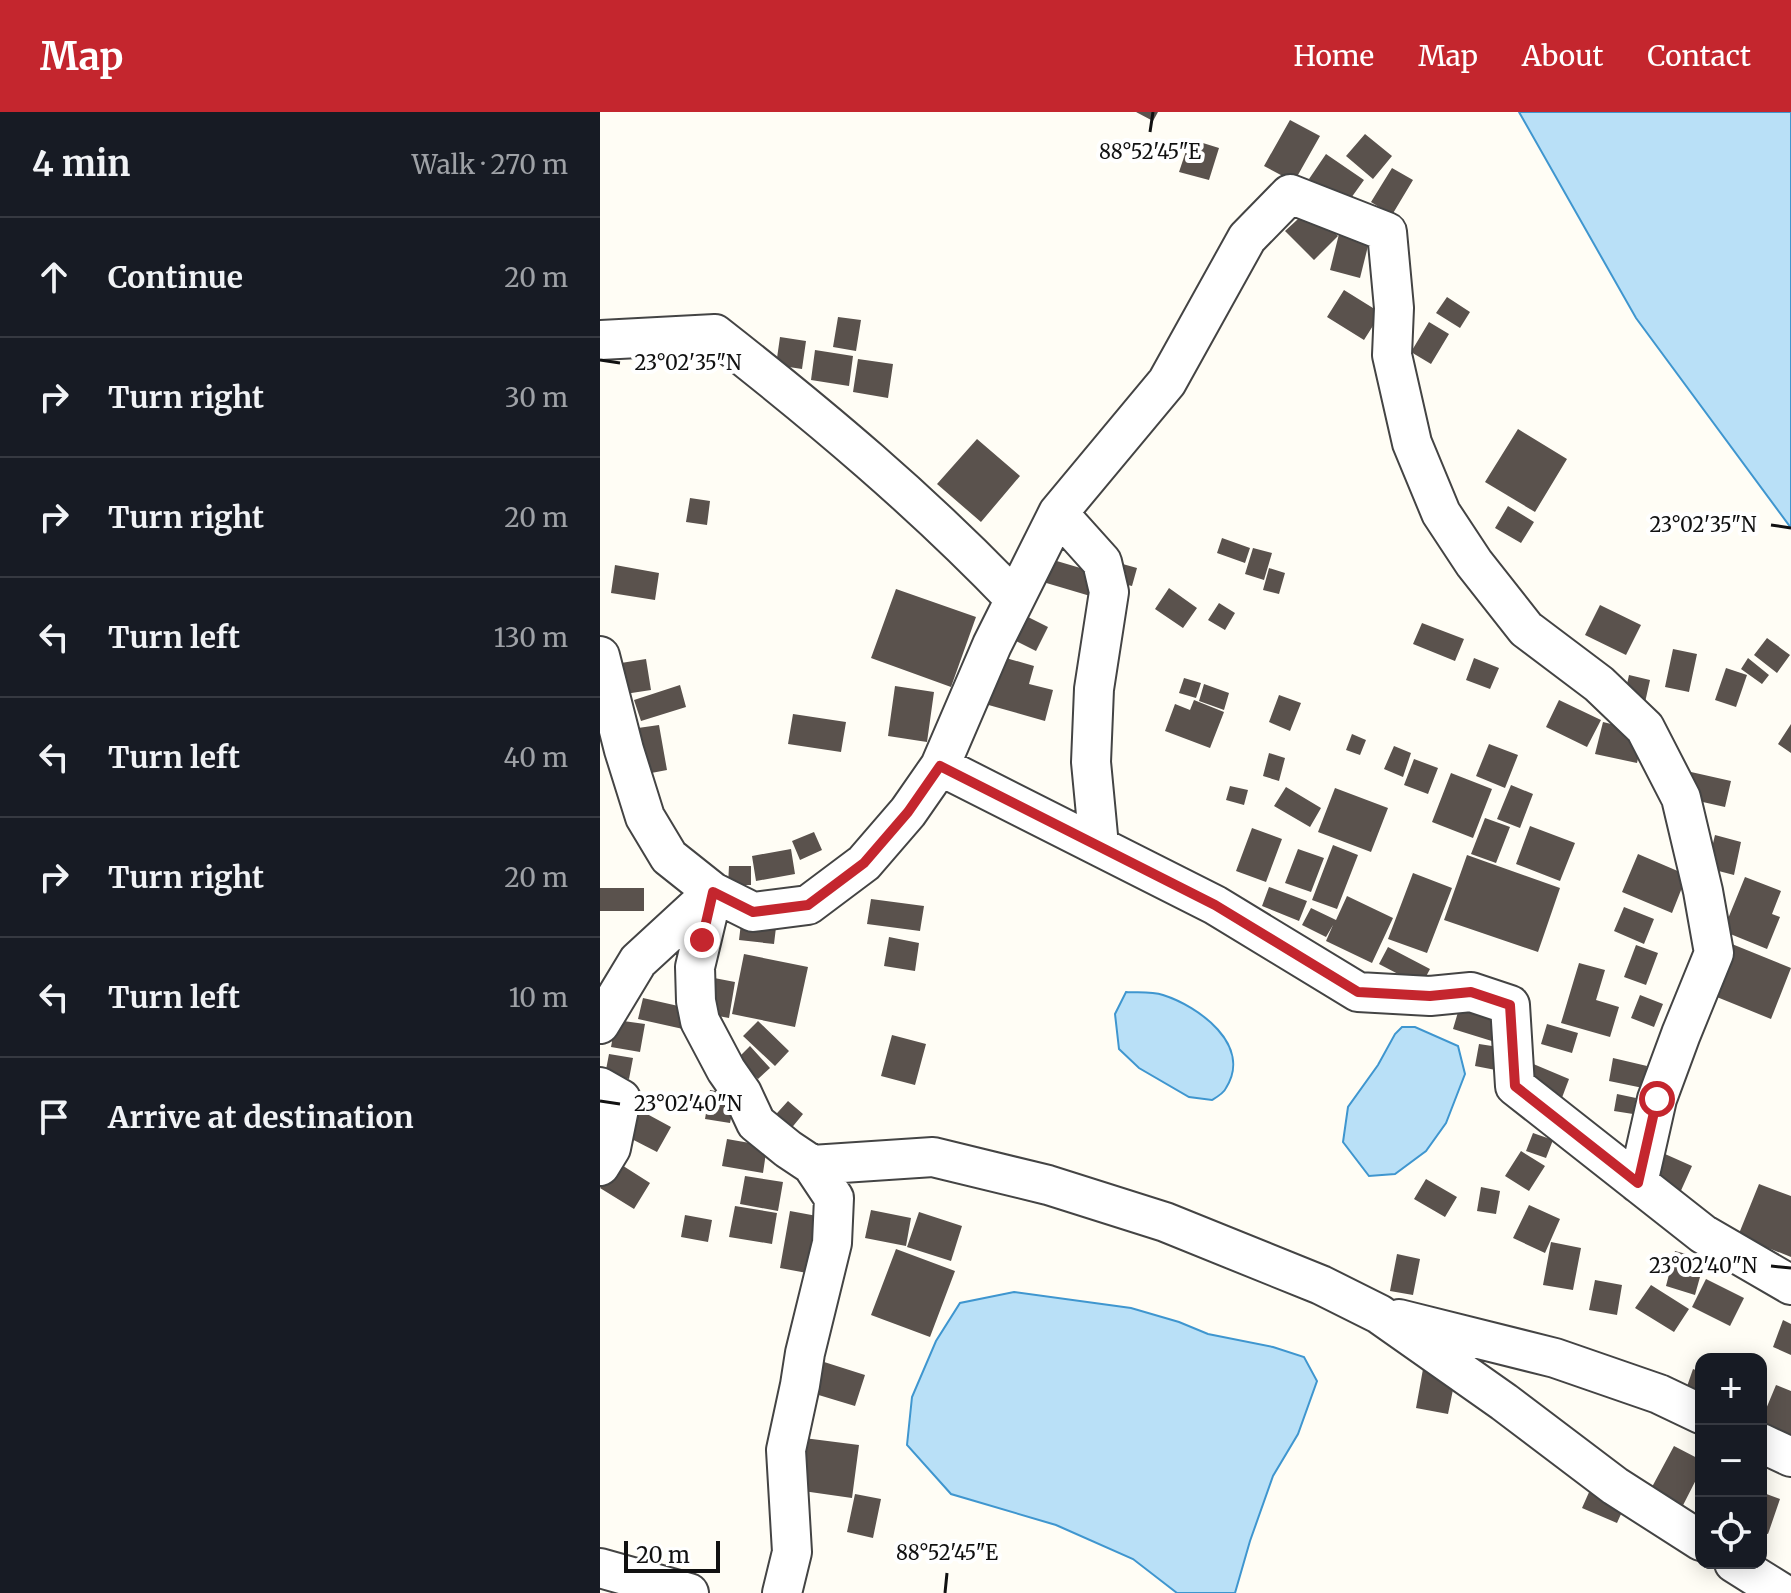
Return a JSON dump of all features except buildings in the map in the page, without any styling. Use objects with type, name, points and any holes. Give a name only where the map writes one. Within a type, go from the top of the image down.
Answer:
[{"type":"street","points":[[600,656],[645,817],[669,857],[713,892],[753,912],[808,905],[864,863],[908,812],[940,766],[992,645],[1058,513],[1167,382],[1247,238],[1290,194],[1387,232],[1394,308],[1392,355],[1412,443],[1441,513],[1474,563],[1526,629],[1599,684],[1645,728],[1681,798],[1714,953],[1657,1099],[1638,1183]]},
{"type":"street","points":[[600,340],[715,334],[882,471],[963,545],[1015,599]]},
{"type":"street","points":[[1058,513],[1102,562],[1109,592],[1094,689],[1091,762],[1099,846]]},
{"type":"street","points":[[940,766],[1215,905],[1358,992],[1430,996],[1471,992],[1510,1005],[1515,1086],[1703,1234],[1791,1285]]},
{"type":"street","points":[[600,1024],[638,961],[713,892]]},
{"type":"street","points":[[713,892],[695,967],[700,1021],[756,1123],[812,1165],[834,1198],[832,1243],[805,1353],[786,1450],[792,1552],[782,1593]]},
{"type":"street","points":[[600,1087],[621,1099],[611,1148],[600,1166]]},
{"type":"street","points":[[812,1165],[933,1157],[1048,1185],[1165,1222],[1321,1285],[1379,1314],[1504,1402],[1615,1486],[1695,1537]]},
{"type":"street","points":[[1379,1314],[1555,1358],[1659,1394],[1695,1411]]},
{"type":"street","points":[[1767,1446],[1791,1457]]},
{"type":"street","points":[[600,1568],[689,1593]]},
{"type":"street","points":[[1744,1569],[1782,1593]]},
{"type":"water","points":[[1519,112],[1791,112],[1791,528],[1636,318]]},
{"type":"water","points":[[1126,992],[1154,993],[1177,1000],[1218,1030],[1232,1057],[1232,1072],[1222,1093],[1212,1100],[1189,1097],[1139,1068],[1119,1049],[1115,1014]]},
{"type":"water","points":[[1402,1027],[1415,1027],[1458,1046],[1465,1074],[1446,1123],[1426,1151],[1395,1174],[1369,1176],[1343,1142],[1348,1107]]},
{"type":"water","points":[[1014,1292],[1131,1308],[1208,1334],[1273,1347],[1304,1357],[1317,1381],[1298,1434],[1273,1476],[1235,1593],[1177,1593],[1133,1559],[1056,1525],[951,1494],[907,1445],[912,1397],[936,1341],[960,1303]]},
{"type":"route","points":[[702,940],[713,892],[753,912],[808,905],[864,863],[908,812],[940,766],[1215,905],[1358,992],[1430,996],[1471,992],[1510,1005],[1515,1086],[1638,1183],[1657,1099]]}]
